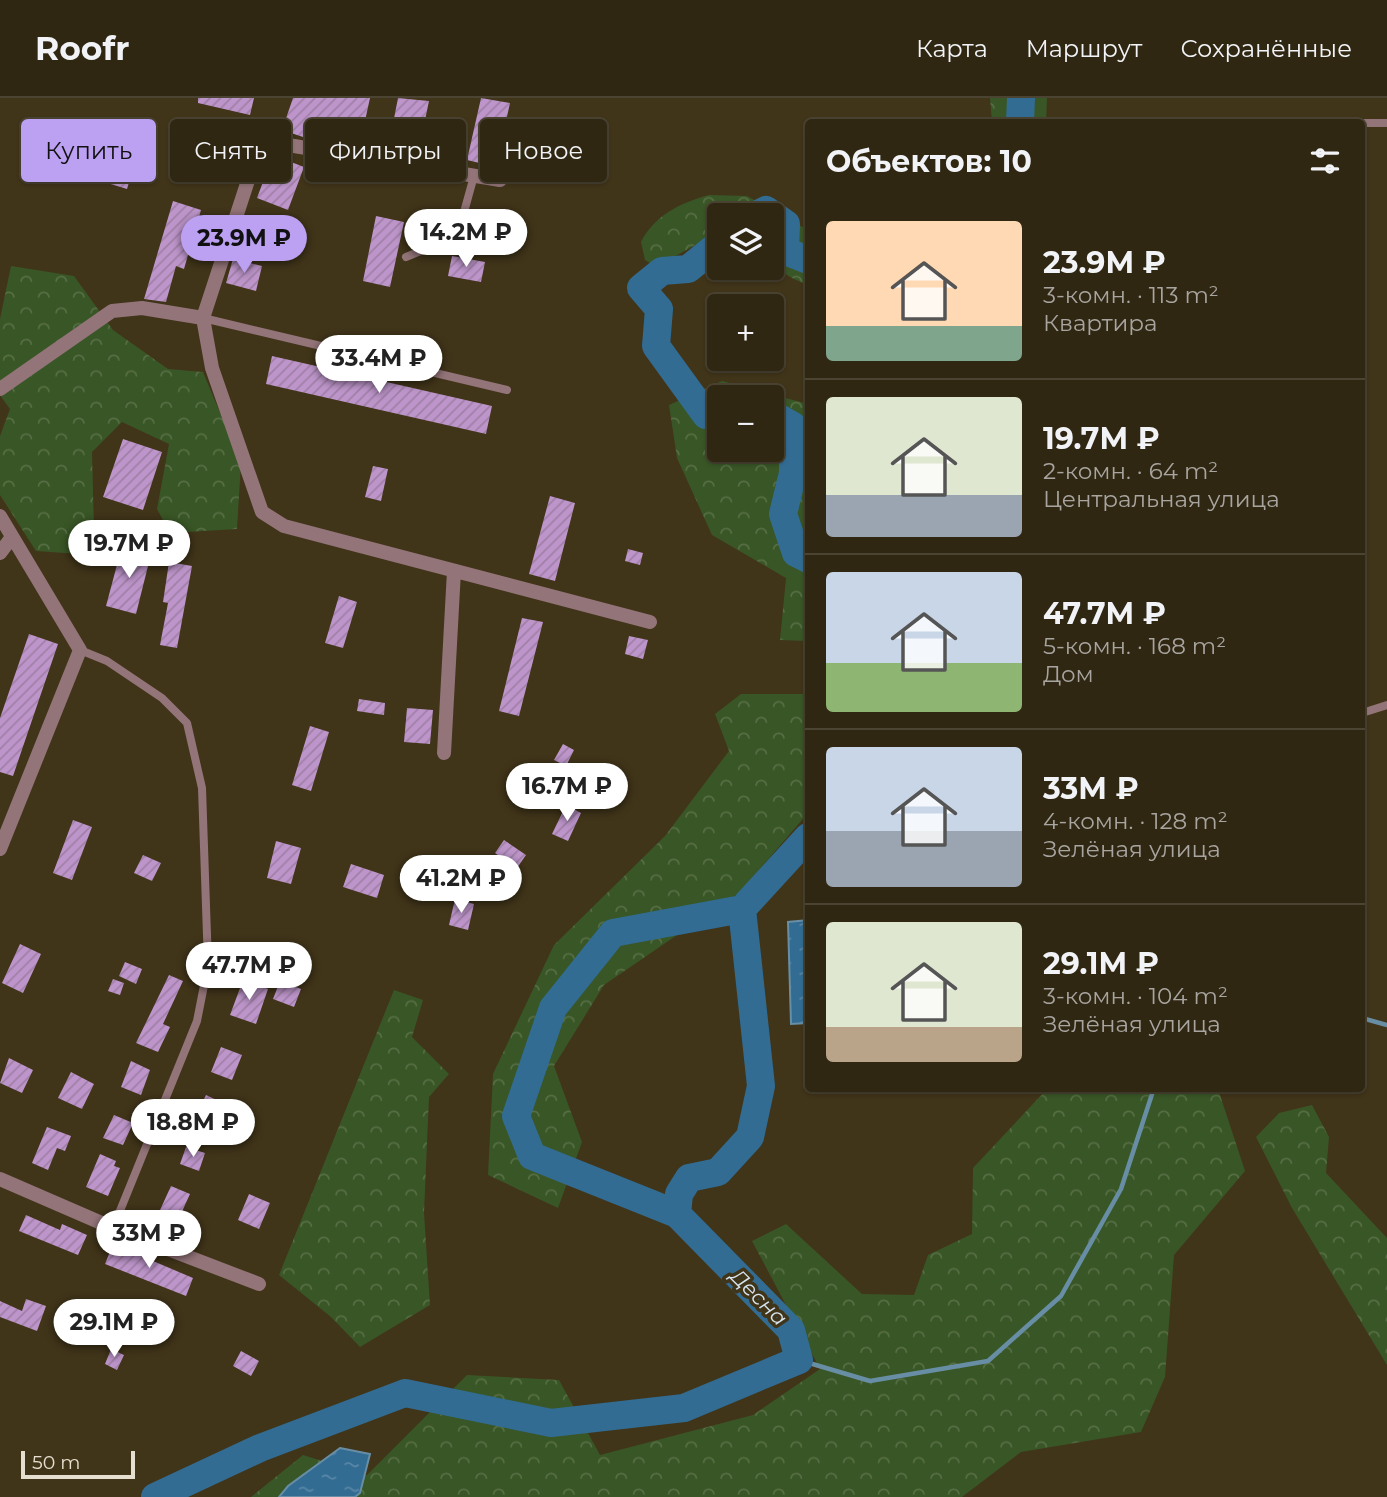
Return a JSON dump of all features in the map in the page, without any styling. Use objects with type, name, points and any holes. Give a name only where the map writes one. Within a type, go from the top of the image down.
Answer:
[{"type":"street","points":[[480,177],[275,143],[258,150],[203,318],[212,368],[262,512],[284,526],[650,622]]},
{"type":"street","points":[[0,389],[112,312],[142,308],[203,318]]},
{"type":"street","points":[[0,516],[80,650],[0,849]]},
{"type":"street","points":[[0,553],[12,537]]},
{"type":"street","points":[[444,753],[454,571]]},
{"type":"street","points":[[0,1179],[113,1228],[259,1284]]},
{"type":"lane","points":[[1365,123],[1387,123]]},
{"type":"lane","points":[[406,257],[444,241],[464,212],[474,176]]},
{"type":"lane","points":[[203,318],[507,390]]},
{"type":"lane","points":[[80,650],[107,661],[162,698],[187,723],[202,788],[208,965],[197,1021],[113,1228]]},
{"type":"lane","points":[[1365,712],[1387,705]]},
{"type":"green space","points":[[990,98],[1047,98],[1046,119],[992,119]]},
{"type":"green space","points":[[709,195],[747,196],[760,203],[707,203],[707,239],[661,264],[653,265],[645,260],[641,242],[653,224],[678,206]]},
{"type":"green space","points":[[784,217],[805,228],[805,284],[784,273]]},
{"type":"green space","points":[[11,266],[74,276],[113,330],[168,369],[203,372],[241,463],[237,529],[170,533],[157,509],[169,444],[122,422],[92,452],[94,529],[79,554],[36,551],[0,495],[0,436],[10,409],[0,395],[0,319]]},
{"type":"green space","points":[[722,381],[737,385],[713,385]]},
{"type":"green space","points":[[707,388],[707,462],[784,462],[784,398],[805,403],[805,641],[780,640],[786,578],[712,535],[677,458],[669,405]]},
{"type":"green space","points":[[741,694],[805,694],[805,816],[740,892],[604,985],[554,1066],[582,1142],[558,1208],[488,1175],[493,1074],[554,945],[665,836],[729,751],[715,714]]},
{"type":"green space","points":[[394,990],[423,1000],[412,1037],[449,1074],[429,1097],[424,1213],[430,1305],[360,1347],[331,1317],[279,1275]]},
{"type":"green space","points":[[1044,1092],[1219,1092],[1245,1171],[1174,1255],[1165,1377],[1141,1432],[1021,1452],[962,1497],[251,1497],[303,1455],[367,1475],[467,1375],[559,1380],[600,1455],[753,1415],[820,1369],[752,1241],[786,1224],[862,1294],[914,1295],[928,1255],[972,1234],[973,1168]]},
{"type":"green space","points":[[1312,1105],[1329,1137],[1326,1173],[1387,1238],[1387,1365],[1292,1208],[1256,1137],[1279,1113]]},
{"type":"water","points":[[805,920],[805,1023],[791,1024],[788,922]]},
{"type":"water","points":[[340,1448],[370,1454],[360,1493],[355,1497],[279,1497],[288,1486]]},
{"type":"building","points":[[198,98],[254,98],[250,115],[198,103]]},
{"type":"building","points":[[293,98],[370,98],[365,119],[305,119],[305,138],[291,133],[291,119],[286,119]]},
{"type":"building","points":[[398,98],[429,101],[425,119],[394,119]]},
{"type":"building","points":[[481,98],[510,103],[506,119],[480,119],[480,163],[467,160]]},
{"type":"building","points":[[291,162],[304,167],[288,210],[257,198],[263,182],[291,182]]},
{"type":"building","points":[[104,182],[129,182],[127,189]]},
{"type":"building","points":[[173,201],[201,210],[184,269],[176,266],[166,302],[144,299]]},
{"type":"building","points":[[376,216],[404,222],[390,287],[363,281]]},
{"type":"building","points":[[452,256],[485,262],[481,282],[448,276]]},
{"type":"building","points":[[233,259],[262,266],[256,291],[226,283]]},
{"type":"building","points":[[272,356],[492,406],[486,434],[266,384]]},
{"type":"building","points":[[123,439],[162,452],[143,510],[103,497]]},
{"type":"building","points":[[373,466],[388,469],[381,501],[365,497]]},
{"type":"building","points":[[550,496],[575,503],[555,581],[529,574]]},
{"type":"building","points":[[122,546],[151,554],[136,614],[106,606]]},
{"type":"building","points":[[628,549],[643,553],[640,565],[625,561]]},
{"type":"building","points":[[169,562],[192,566],[177,648],[160,645],[168,603],[163,602]]},
{"type":"building","points":[[339,596],[357,602],[343,648],[325,643]]},
{"type":"building","points":[[522,618],[543,622],[519,716],[499,711]]},
{"type":"building","points":[[29,634],[58,644],[13,776],[0,772],[0,718]]},
{"type":"building","points":[[629,636],[648,640],[643,659],[625,654]]},
{"type":"building","points":[[359,699],[385,703],[384,715],[357,711]]},
{"type":"building","points":[[407,708],[433,710],[430,744],[404,742]]},
{"type":"building","points":[[310,726],[329,732],[311,791],[292,785]]},
{"type":"building","points":[[563,744],[574,750],[566,766],[554,760]]},
{"type":"building","points":[[566,805],[581,813],[568,841],[552,834]]},
{"type":"building","points":[[73,820],[92,827],[72,880],[53,873]]},
{"type":"building","points":[[504,840],[526,855],[517,868],[495,853]]},
{"type":"building","points":[[276,841],[301,848],[291,884],[267,878]]},
{"type":"building","points":[[143,855],[161,863],[152,881],[134,873]]},
{"type":"building","points":[[351,864],[384,875],[377,898],[343,887]]},
{"type":"building","points":[[455,899],[474,904],[468,930],[449,925]]},
{"type":"building","points":[[20,944],[41,954],[23,993],[2,983]]},
{"type":"building","points":[[125,962],[142,969],[136,984],[119,976]]},
{"type":"building","points":[[169,975],[183,981],[163,1024],[170,1027],[158,1052],[136,1043]]},
{"type":"building","points":[[113,979],[124,983],[120,995],[108,991]]},
{"type":"building","points":[[243,980],[268,989],[256,1024],[230,1015]]},
{"type":"building","points":[[280,981],[301,989],[294,1007],[273,999]]},
{"type":"building","points":[[221,1047],[242,1055],[232,1080],[211,1072]]},
{"type":"building","points":[[9,1058],[33,1070],[22,1093],[0,1083]]},
{"type":"building","points":[[131,1061],[150,1070],[141,1095],[121,1087]]},
{"type":"building","points":[[71,1072],[94,1084],[82,1109],[58,1098]]},
{"type":"building","points":[[206,1095],[227,1105],[219,1122],[198,1112]]},
{"type":"building","points":[[114,1115],[133,1123],[123,1145],[103,1138]]},
{"type":"building","points":[[47,1127],[71,1136],[65,1151],[57,1148],[48,1170],[32,1163]]},
{"type":"building","points":[[186,1147],[205,1153],[199,1171],[180,1164]]},
{"type":"building","points":[[100,1154],[116,1161],[114,1166],[120,1168],[108,1196],[86,1187]]},
{"type":"building","points":[[171,1186],[190,1194],[179,1218],[160,1210]]},
{"type":"building","points":[[249,1194],[270,1203],[259,1229],[238,1220]]},
{"type":"building","points":[[26,1215],[60,1230],[62,1224],[87,1235],[78,1255],[19,1231]]},
{"type":"building","points":[[113,1244],[193,1278],[186,1296],[105,1264]]},
{"type":"building","points":[[26,1299],[46,1306],[37,1331],[0,1317],[0,1301],[22,1311]]},
{"type":"building","points":[[111,1349],[124,1355],[117,1370],[105,1364]]},
{"type":"building","points":[[241,1351],[259,1361],[251,1376],[233,1366]]},
{"type":"waterway","name":"Десна","points":[[1020,119],[1021,98]]},
{"type":"waterway","name":"Десна","points":[[784,223],[785,251],[805,259]]},
{"type":"waterway","name":"Десна","points":[[707,254],[688,269],[662,271],[641,288],[659,309],[656,346],[707,415]]},
{"type":"waterway","name":"Десна","points":[[784,421],[793,426],[793,473],[783,514],[796,553],[805,558]]},
{"type":"waterway","name":"Десна","points":[[155,1497],[260,1448],[405,1393],[551,1423],[684,1408],[799,1360],[791,1330],[677,1214],[532,1156],[516,1116],[553,1008],[613,933],[742,909],[805,840]]},
{"type":"waterway","points":[[677,1214],[679,1194],[689,1178],[718,1172],[750,1137],[761,1086],[742,909]]},
{"type":"waterway","points":[[1365,1019],[1387,1025]]},
{"type":"waterway","points":[[799,1360],[870,1381],[988,1361],[1061,1296],[1121,1189],[1153,1092]]}]
